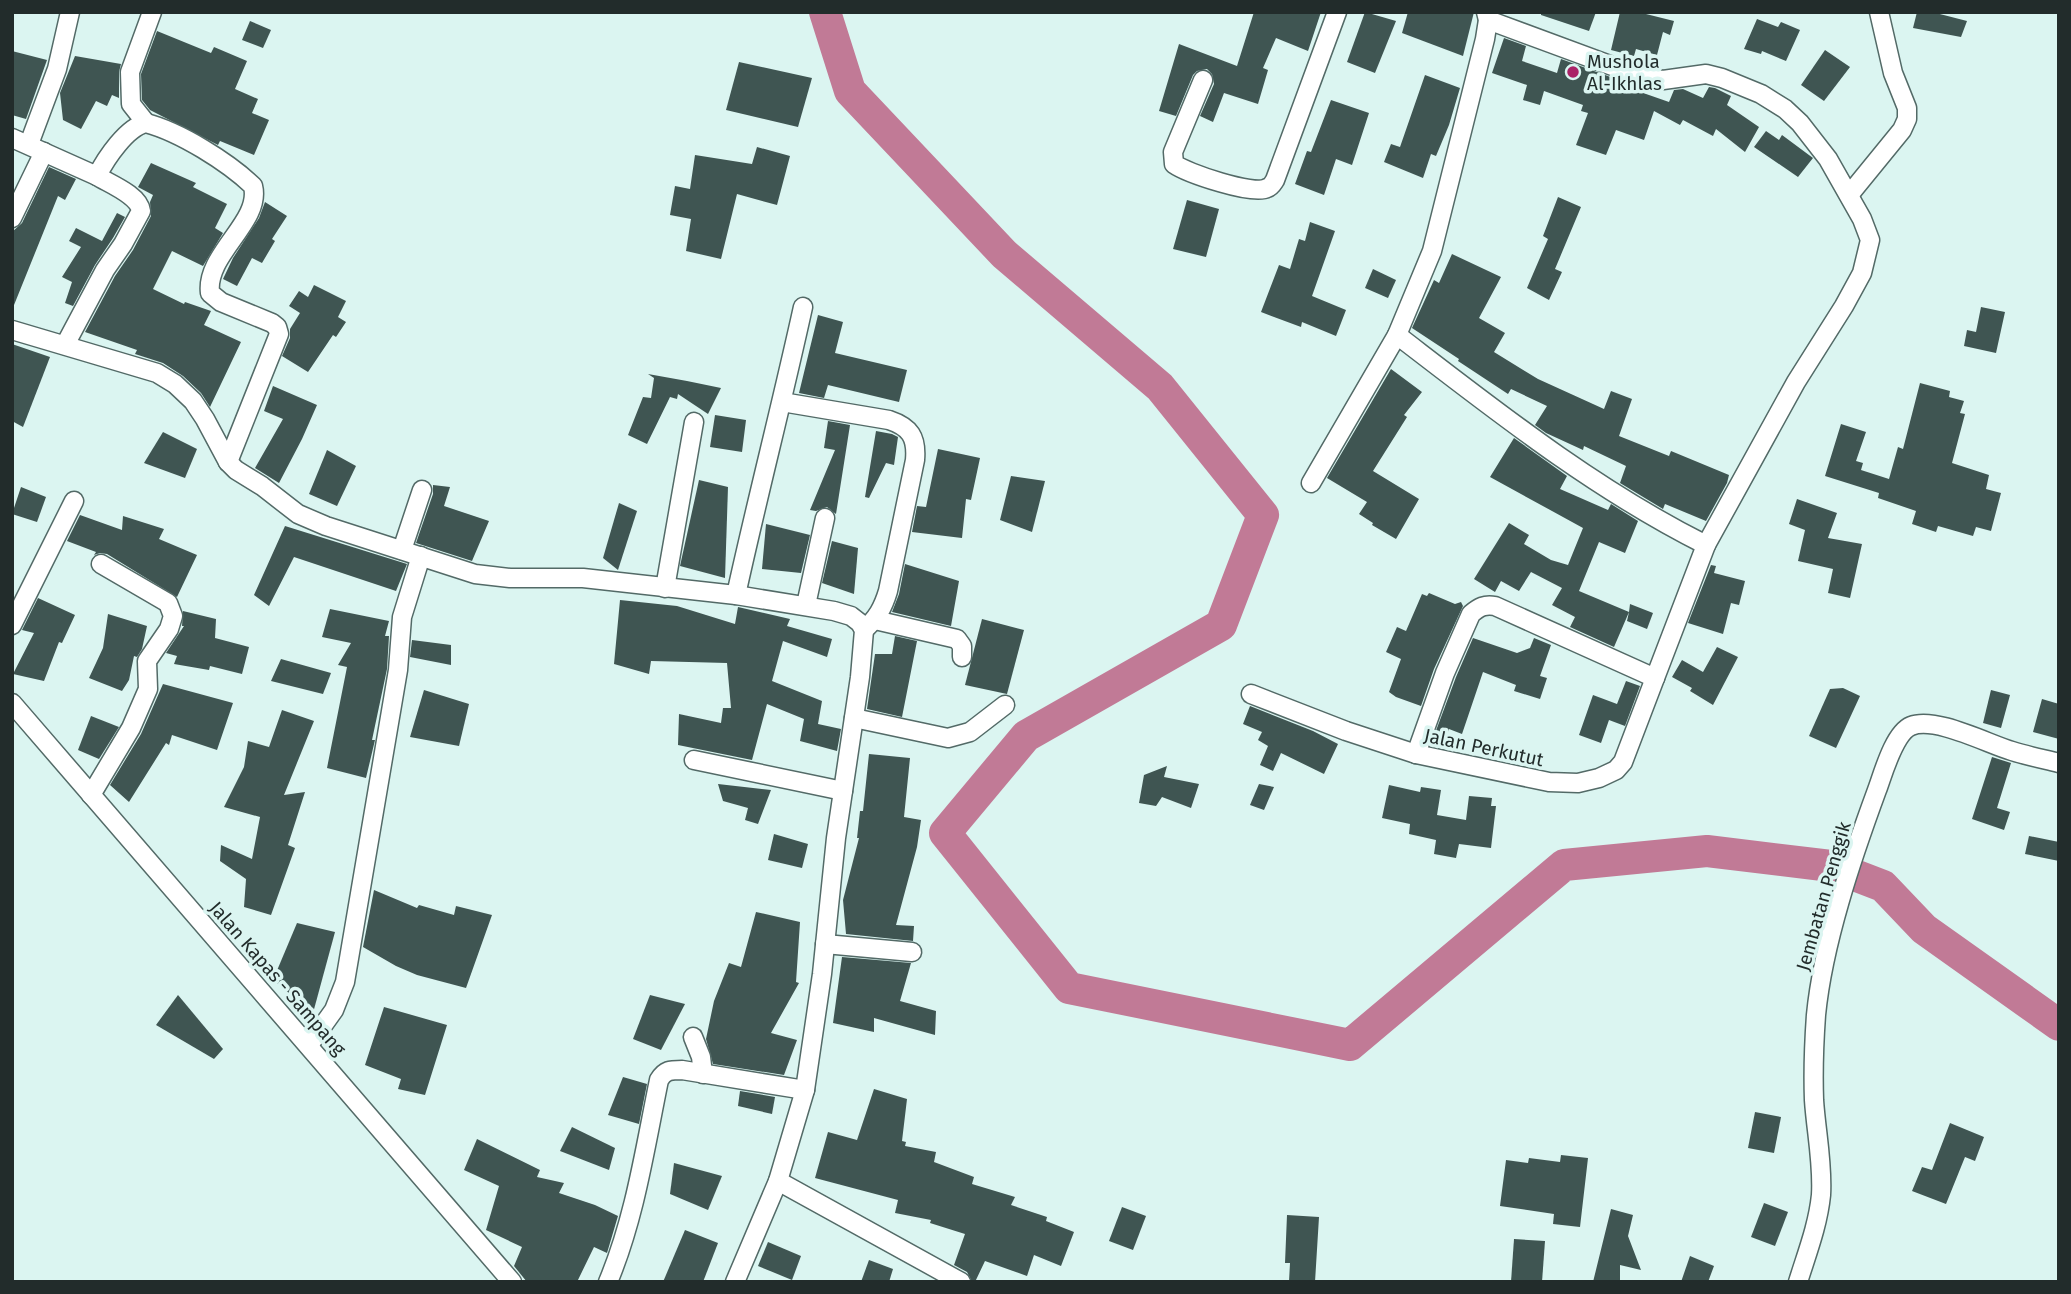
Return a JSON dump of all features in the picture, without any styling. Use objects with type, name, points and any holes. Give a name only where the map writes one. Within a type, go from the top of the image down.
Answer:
[{"type":"street","points":[[12,218],[29,144],[57,69],[70,12]]},
{"type":"street","points":[[152,12],[130,72],[131,104],[146,123],[206,152],[253,186],[254,202],[215,268],[209,286],[210,293],[221,302],[272,323],[279,334],[228,462]]},
{"type":"street","points":[[1203,80],[1173,152],[1174,164],[1184,171],[1255,190],[1267,189],[1275,180],[1337,12]]},
{"type":"street","points":[[1849,195],[1902,130],[1907,119],[1907,108],[1893,73],[1879,12]]},
{"type":"street","points":[[1311,483],[1397,335],[1432,251],[1487,16]]},
{"type":"street","name":"Jalan Perkutut","points":[[1251,694],[1346,731],[1416,754],[1549,782],[1578,783],[1600,778],[1616,770],[1623,762],[1706,545],[1796,382],[1862,273],[1870,240],[1849,195],[1828,159],[1785,109],[1761,94],[1706,74],[1663,80],[1645,78],[1487,16]]},
{"type":"street","points":[[97,176],[105,160],[131,129],[146,123]]},
{"type":"street","points":[[29,144],[97,176],[135,199],[140,205],[141,211],[105,270],[65,345]]},
{"type":"street","points":[[736,595],[803,307]]},
{"type":"street","points":[[12,330],[157,373],[175,384],[193,401],[228,462],[308,520],[491,577],[583,579],[806,605],[851,616],[860,623],[957,639],[962,646],[962,657]]},
{"type":"street","points":[[1397,335],[1581,472],[1656,520],[1706,545]]},
{"type":"street","points":[[735,1282],[778,1181],[805,1090],[854,718],[869,625],[886,599],[915,460],[915,438],[901,423],[782,402]]},
{"type":"street","points":[[665,588],[694,422]]},
{"type":"street","points":[[402,550],[422,490]]},
{"type":"street","points":[[12,625],[74,501]]},
{"type":"street","points":[[806,605],[825,518]]},
{"type":"street","points":[[309,1045],[334,1010],[345,982],[398,670],[400,630],[421,556]]},
{"type":"street","points":[[91,795],[131,728],[148,689],[148,661],[169,629],[173,616],[168,603],[101,564]]},
{"type":"street","points":[[1416,754],[1445,673],[1471,614],[1478,607],[1488,604],[1495,606],[1655,678]]},
{"type":"street","name":"Jalan Kapas - Sampang","points":[[12,703],[512,1282]]},
{"type":"street","points":[[854,718],[948,738],[970,732],[1005,705]]},
{"type":"street","name":"Jembatan Penggik","points":[[1798,1282],[1818,1218],[1821,1194],[1814,1099],[1816,1014],[1826,951],[1859,844],[1889,759],[1900,737],[1910,726],[1923,724],[1945,727],[2013,751],[2059,763]]},
{"type":"street","points":[[694,761],[844,791]]},
{"type":"street","points":[[825,944],[912,951]]},
{"type":"street","points":[[693,1037],[701,1057],[703,1074]]},
{"type":"street","points":[[608,1282],[629,1221],[659,1080],[663,1073],[670,1070],[805,1090]]},
{"type":"street","points":[[778,1181],[961,1282]]},
{"type":"building","points":[[1254,12],[1321,12],[1308,51],[1276,38],[1263,68],[1268,70],[1258,104],[1224,93],[1213,122],[1200,116],[1214,84],[1212,74],[1207,69],[1197,71],[1193,75],[1176,116],[1159,111],[1179,44],[1237,66]]},
{"type":"building","points":[[1365,12],[1396,21],[1375,73],[1347,62]]},
{"type":"building","points":[[1408,12],[1474,12],[1463,56],[1402,33]]},
{"type":"building","points":[[1541,12],[1596,12],[1589,31],[1541,15]]},
{"type":"building","points":[[1620,12],[1638,12],[1674,21],[1670,35],[1663,32],[1657,55],[1636,49],[1634,56],[1611,50]]},
{"type":"building","points":[[1917,12],[1932,12],[1967,21],[1961,37],[1913,28]]},
{"type":"building","points":[[1757,19],[1778,27],[1781,22],[1800,30],[1786,61],[1762,51],[1761,54],[1744,49]]},
{"type":"building","points":[[250,21],[271,30],[263,48],[242,40]]},
{"type":"building","points":[[157,31],[211,53],[214,47],[247,61],[235,89],[258,99],[252,113],[269,120],[254,155],[220,141],[218,145],[150,110],[142,100],[141,74]]},
{"type":"building","points":[[1504,38],[1526,46],[1522,61],[1557,73],[1561,59],[1627,83],[1626,87],[1669,102],[1674,90],[1683,89],[1703,98],[1709,87],[1715,88],[1731,96],[1727,105],[1759,127],[1745,152],[1716,129],[1713,136],[1683,120],[1680,125],[1654,111],[1644,140],[1616,130],[1606,155],[1576,145],[1588,113],[1581,111],[1583,105],[1544,91],[1540,105],[1523,100],[1527,85],[1492,73]]},
{"type":"building","points":[[1825,50],[1850,67],[1824,101],[1801,85]]},
{"type":"building","points":[[12,51],[47,60],[26,119],[12,115]]},
{"type":"building","points":[[75,56],[121,64],[119,98],[112,95],[107,106],[96,101],[81,129],[63,120],[60,93]]},
{"type":"building","points":[[739,62],[812,78],[798,127],[726,110]]},
{"type":"building","points":[[1425,75],[1460,88],[1449,125],[1436,156],[1431,154],[1423,178],[1384,162],[1391,144],[1400,147]]},
{"type":"building","points":[[1331,100],[1369,113],[1352,165],[1336,159],[1324,195],[1295,184],[1307,151],[1311,152]]},
{"type":"building","points":[[1766,131],[1779,140],[1782,135],[1813,158],[1798,177],[1754,147]]},
{"type":"building","points":[[757,147],[790,156],[777,205],[737,194],[721,259],[686,251],[691,219],[670,215],[675,186],[690,189],[695,155],[752,164]]},
{"type":"building","points":[[151,163],[196,183],[193,187],[227,204],[215,228],[223,233],[203,266],[172,251],[153,289],[184,304],[185,302],[211,311],[204,325],[241,342],[210,407],[201,393],[183,376],[163,363],[135,354],[137,350],[85,332],[151,216],[150,202],[153,195],[138,187]]},
{"type":"building","points":[[49,167],[76,179],[65,200],[58,196],[12,310],[12,232],[22,223]]},
{"type":"building","points":[[1558,197],[1581,207],[1555,269],[1562,272],[1549,300],[1527,288],[1548,239],[1543,236]]},
{"type":"building","points":[[1187,200],[1219,209],[1206,257],[1173,249]]},
{"type":"building","points":[[265,202],[287,216],[272,239],[275,241],[262,263],[252,258],[237,286],[223,279],[259,218]]},
{"type":"building","points":[[117,213],[125,217],[113,238],[73,306],[65,303],[72,282],[62,277],[81,247],[69,241],[76,228],[102,241]]},
{"type":"building","points":[[1310,222],[1335,231],[1312,296],[1346,310],[1336,336],[1302,322],[1301,327],[1261,312],[1279,265],[1290,269],[1299,239],[1305,241]]},
{"type":"building","points":[[1452,254],[1501,277],[1479,318],[1505,333],[1494,352],[1538,379],[1604,409],[1611,391],[1632,399],[1619,436],[1669,456],[1671,451],[1729,475],[1706,521],[1665,504],[1663,509],[1620,483],[1626,466],[1584,446],[1583,450],[1535,425],[1547,406],[1511,389],[1508,394],[1412,328],[1434,280],[1439,283]]},
{"type":"building","points":[[1373,269],[1396,280],[1388,298],[1365,288]]},
{"type":"building","points":[[314,285],[346,301],[338,317],[346,322],[336,337],[333,335],[308,372],[282,356],[290,338],[290,329],[300,313],[289,306],[299,291],[308,297]]},
{"type":"building","points":[[1981,307],[2005,312],[1996,353],[1964,346],[1967,330],[1976,332]]},
{"type":"building","points":[[818,315],[843,322],[835,353],[907,370],[899,402],[828,385],[824,398],[799,393]]},
{"type":"building","points":[[12,344],[50,357],[23,427],[12,421]]},
{"type":"building","points":[[1391,369],[1422,392],[1404,415],[1407,417],[1373,471],[1419,499],[1396,539],[1359,514],[1367,502],[1327,478]]},
{"type":"building","points":[[648,374],[721,388],[708,414],[678,394],[677,399],[670,397],[647,444],[628,435],[643,397],[651,398],[654,378]]},
{"type":"building","points":[[1920,383],[1950,391],[1949,397],[1964,401],[1960,413],[1965,414],[1952,463],[1989,475],[1986,489],[2001,493],[1991,531],[1976,527],[1973,536],[1938,526],[1936,532],[1912,524],[1916,511],[1878,498],[1879,493],[1825,476],[1841,424],[1866,432],[1856,461],[1863,463],[1861,470],[1889,479],[1898,447],[1903,449]]},
{"type":"building","points":[[273,386],[317,405],[279,483],[255,468],[283,419],[264,411]]},
{"type":"building","points":[[715,415],[746,420],[742,452],[710,447]]},
{"type":"building","points":[[828,421],[850,425],[836,514],[827,507],[810,510],[835,450],[824,448]]},
{"type":"building","points":[[876,431],[898,437],[894,465],[886,463],[869,498],[865,497]]},
{"type":"building","points":[[163,432],[197,449],[185,478],[144,463]]},
{"type":"building","points":[[1514,438],[1567,476],[1560,489],[1608,510],[1611,504],[1638,521],[1625,553],[1599,542],[1579,591],[1629,612],[1614,647],[1570,627],[1575,617],[1552,605],[1562,588],[1531,572],[1519,591],[1501,581],[1495,592],[1474,579],[1509,523],[1529,535],[1524,544],[1551,560],[1568,565],[1583,528],[1490,477]]},
{"type":"building","points":[[938,449],[980,458],[971,500],[966,499],[962,538],[912,532],[917,506],[926,507]]},
{"type":"building","points":[[327,450],[356,466],[337,506],[309,494]]},
{"type":"building","points":[[1011,476],[1045,481],[1032,532],[1000,520]]},
{"type":"building","points":[[699,480],[728,487],[725,578],[680,566]]},
{"type":"building","points":[[433,485],[450,487],[444,506],[489,521],[472,561],[416,543],[433,494]]},
{"type":"building","points":[[21,487],[46,497],[37,522],[12,514]]},
{"type":"building","points":[[1797,499],[1837,513],[1828,538],[1862,544],[1850,598],[1828,593],[1833,569],[1798,561],[1805,530],[1789,524]]},
{"type":"building","points":[[619,503],[637,511],[618,570],[603,558]]},
{"type":"building","points":[[80,515],[122,530],[123,516],[164,529],[159,539],[197,555],[177,597],[107,554],[94,555],[96,552],[67,541]]},
{"type":"building","points":[[766,524],[810,535],[801,573],[762,569]]},
{"type":"building","points":[[285,526],[407,564],[396,591],[294,557],[269,606],[254,595]]},
{"type":"building","points":[[832,541],[858,548],[854,594],[822,583]]},
{"type":"building","points":[[905,564],[959,581],[951,626],[892,612]]},
{"type":"building","points":[[1711,565],[1716,566],[1714,573],[1745,581],[1739,605],[1731,603],[1723,634],[1688,623]]},
{"type":"building","points":[[1429,593],[1455,604],[1461,602],[1463,606],[1434,669],[1421,706],[1389,692],[1401,659],[1386,652],[1397,627],[1406,631],[1422,594],[1427,596]]},
{"type":"building","points":[[38,598],[75,615],[62,643],[59,642],[44,681],[13,674],[34,633],[22,630]]},
{"type":"building","points":[[620,600],[677,606],[735,624],[738,607],[790,619],[787,626],[832,639],[827,657],[783,641],[772,681],[822,701],[818,724],[841,729],[837,751],[800,741],[804,719],[767,704],[752,760],[678,745],[679,714],[721,723],[723,708],[731,708],[727,663],[651,661],[649,674],[614,664]]},
{"type":"building","points":[[1630,604],[1653,613],[1647,629],[1627,621]]},
{"type":"building","points":[[330,609],[389,621],[385,636],[389,636],[387,669],[366,778],[327,768],[347,667],[338,665],[351,643],[322,637]]},
{"type":"building","points":[[183,611],[216,619],[215,638],[249,647],[242,674],[210,666],[209,670],[174,664],[177,656],[166,653],[184,626]]},
{"type":"building","points":[[108,614],[147,626],[142,649],[137,657],[134,656],[129,680],[122,691],[89,678],[103,648]]},
{"type":"building","points":[[982,619],[1024,630],[1007,694],[965,685]]},
{"type":"building","points":[[895,636],[917,641],[902,717],[867,709],[875,654],[892,654]]},
{"type":"building","points":[[1473,638],[1517,653],[1530,648],[1534,638],[1551,645],[1540,676],[1547,678],[1540,699],[1514,691],[1516,685],[1483,672],[1462,734],[1449,729],[1445,740],[1434,736]]},
{"type":"building","points":[[412,640],[451,645],[451,665],[410,657]]},
{"type":"building","points":[[1717,647],[1738,657],[1713,705],[1690,691],[1692,688],[1672,677],[1682,660],[1703,672]]},
{"type":"building","points":[[281,659],[331,673],[323,694],[271,681]]},
{"type":"building","points":[[1626,681],[1640,686],[1625,726],[1609,720],[1601,743],[1579,735],[1593,695],[1617,704]]},
{"type":"building","points":[[163,684],[233,703],[217,750],[172,735],[169,745],[166,743],[129,802],[110,785],[141,734]]},
{"type":"building","points":[[1843,688],[1860,696],[1836,748],[1809,736],[1830,689]]},
{"type":"building","points":[[424,690],[469,704],[459,746],[410,737]]},
{"type":"building","points":[[1991,690],[2010,695],[2001,728],[1983,723]]},
{"type":"building","points":[[2042,699],[2059,704],[2059,739],[2033,732]]},
{"type":"building","points":[[1250,706],[1338,744],[1324,774],[1281,753],[1273,771],[1260,765],[1268,746],[1258,740],[1262,732],[1243,724]]},
{"type":"building","points":[[282,710],[314,721],[284,795],[305,792],[288,845],[295,848],[271,915],[244,907],[246,879],[220,861],[221,845],[252,859],[260,817],[224,807],[244,767],[248,741],[269,747]]},
{"type":"building","points":[[91,716],[119,727],[99,759],[78,750]]},
{"type":"building","points":[[869,754],[910,758],[904,817],[921,820],[917,847],[896,925],[914,926],[913,941],[846,934],[843,900],[859,838],[860,811],[863,811]]},
{"type":"building","points":[[1992,757],[2011,763],[1997,808],[2010,812],[2004,830],[1972,819]]},
{"type":"building","points":[[1167,766],[1164,777],[1199,784],[1191,808],[1162,797],[1156,806],[1139,803],[1144,775]]},
{"type":"building","points":[[718,784],[771,790],[758,824],[745,820],[748,808],[723,801]]},
{"type":"building","points":[[1259,784],[1274,787],[1264,810],[1250,805]]},
{"type":"building","points":[[1389,785],[1420,792],[1421,787],[1441,790],[1437,815],[1466,820],[1469,796],[1492,798],[1491,806],[1496,806],[1491,848],[1459,844],[1456,858],[1434,854],[1436,840],[1409,834],[1410,824],[1382,818]]},
{"type":"building","points":[[774,834],[808,844],[802,868],[768,860]]},
{"type":"building","points":[[2029,836],[2059,842],[2059,861],[2025,854]]},
{"type":"building","points":[[374,890],[417,908],[419,905],[454,915],[456,906],[492,915],[466,988],[417,975],[363,947]]},
{"type":"building","points":[[756,912],[800,922],[796,982],[799,983],[771,1033],[797,1040],[784,1075],[713,1064],[706,1039],[714,1001],[729,963],[741,967]]},
{"type":"building","points":[[297,923],[335,932],[313,1013],[273,980]]},
{"type":"building","points":[[842,957],[911,963],[900,1001],[936,1011],[935,1035],[874,1018],[874,1032],[833,1023]]},
{"type":"building","points":[[178,995],[223,1049],[214,1059],[156,1025]]},
{"type":"building","points":[[650,995],[685,1004],[661,1050],[633,1039]]},
{"type":"building","points":[[384,1007],[447,1025],[425,1095],[398,1089],[401,1079],[365,1065]]},
{"type":"building","points":[[623,1077],[647,1084],[639,1124],[608,1115]]},
{"type":"building","points":[[874,1089],[907,1099],[902,1141],[906,1142],[905,1146],[936,1152],[934,1162],[974,1177],[972,1184],[1015,1197],[1011,1205],[1047,1217],[1046,1221],[1074,1232],[1061,1266],[1034,1255],[1027,1276],[985,1261],[975,1282],[972,1282],[967,1272],[954,1265],[965,1234],[930,1223],[931,1220],[895,1213],[898,1200],[815,1178],[828,1132],[857,1140]]},
{"type":"building","points":[[740,1091],[775,1097],[772,1114],[738,1106]]},
{"type":"building","points":[[1755,1112],[1781,1117],[1774,1153],[1748,1148]]},
{"type":"building","points":[[1950,1123],[1984,1137],[1975,1161],[1965,1157],[1946,1204],[1912,1191],[1922,1167],[1932,1170]]},
{"type":"building","points":[[572,1127],[615,1148],[609,1170],[560,1151]]},
{"type":"building","points":[[477,1139],[540,1170],[537,1177],[564,1183],[559,1193],[618,1216],[607,1253],[594,1247],[577,1282],[527,1282],[514,1266],[522,1247],[486,1230],[499,1186],[464,1170]]},
{"type":"building","points":[[1561,1155],[1588,1158],[1580,1227],[1553,1224],[1554,1214],[1500,1206],[1506,1160],[1528,1163],[1529,1158],[1560,1162]]},
{"type":"building","points":[[674,1163],[722,1176],[708,1210],[670,1194]]},
{"type":"building","points":[[1764,1203],[1788,1212],[1775,1246],[1751,1237]]},
{"type":"building","points":[[1122,1207],[1146,1216],[1133,1250],[1109,1241]]},
{"type":"building","points":[[1611,1209],[1633,1215],[1628,1236],[1641,1270],[1620,1265],[1620,1282],[1593,1282]]},
{"type":"building","points":[[1287,1215],[1319,1217],[1315,1282],[1289,1282],[1290,1263],[1285,1263]]},
{"type":"building","points":[[685,1230],[718,1243],[703,1282],[663,1282]]},
{"type":"building","points":[[1514,1239],[1545,1241],[1542,1282],[1511,1282]]},
{"type":"building","points":[[768,1242],[801,1256],[792,1280],[758,1266]]},
{"type":"building","points":[[1690,1256],[1714,1266],[1708,1282],[1681,1282]]},
{"type":"building","points":[[869,1260],[893,1269],[889,1282],[861,1282]]},
{"type":"waterway","points":[[825,12],[850,91],[1004,254],[1160,387],[1263,515],[1221,625],[1026,736],[945,833],[1069,988],[1350,1045],[1564,865],[1707,851],[1831,866],[1883,886],[1924,929],[2059,1025]]},
{"type":"place","name":"Mushola Al-Ikhlas","points":[[1573,72]]}]
